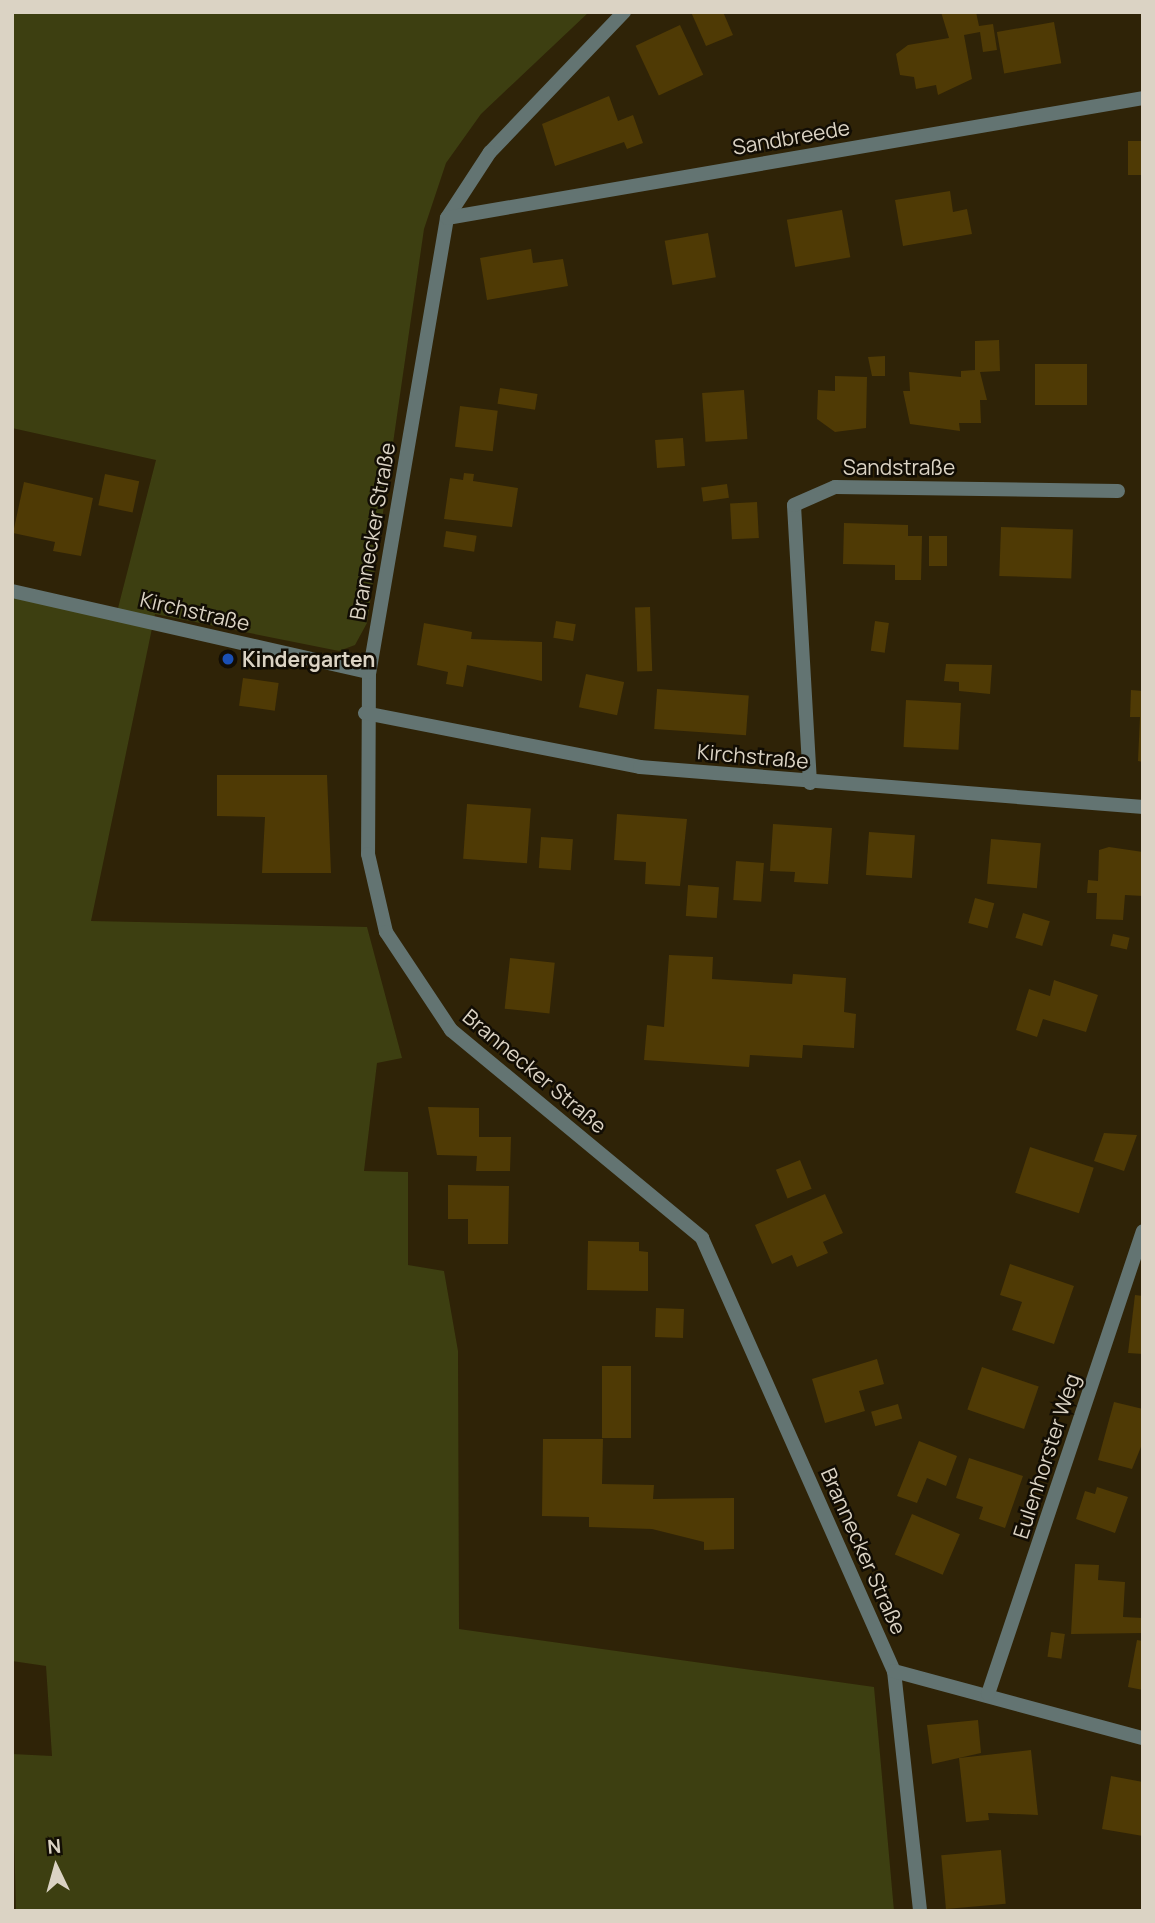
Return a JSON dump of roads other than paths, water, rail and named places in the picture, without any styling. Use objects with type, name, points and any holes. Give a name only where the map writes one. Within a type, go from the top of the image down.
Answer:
[{"type":"street","name":"Brannecker Straße","points":[[624,12],[490,152],[447,218],[369,672],[365,713],[368,854],[386,932],[450,1030],[702,1238],[894,1671],[920,1911]]},
{"type":"street","name":"Sandbreede","points":[[447,218],[1143,98]]},
{"type":"street","name":"Sandstraße","points":[[810,783],[794,505],[835,487],[1118,491]]},
{"type":"street","name":"Kirchstraße","points":[[12,591],[369,672]]},
{"type":"street","name":"Kirchstraße","points":[[365,713],[640,766],[810,783],[1143,807]]},
{"type":"street","name":"Eulenhorster Weg","points":[[988,1694],[1143,1231]]},
{"type":"street","points":[[894,1671],[988,1694],[1143,1738]]},
{"type":"place","name":"Kindergarten","points":[[228,659]]}]
